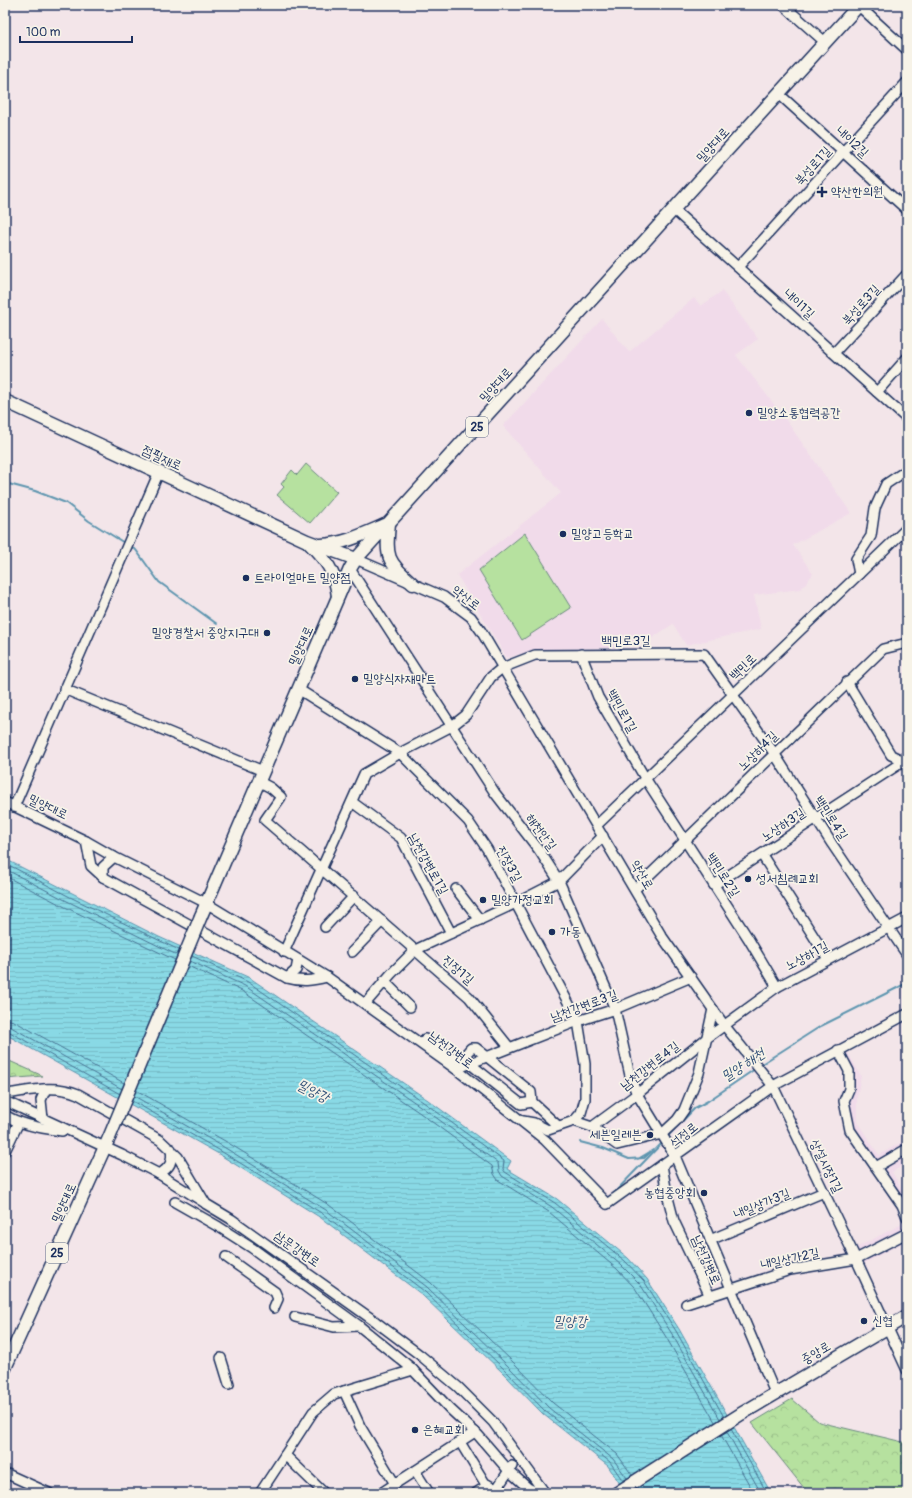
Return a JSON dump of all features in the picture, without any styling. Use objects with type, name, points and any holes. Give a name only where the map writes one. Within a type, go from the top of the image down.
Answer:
[{"type":"main road","name":"밀양대로","points":[[5,1368],[106,1143],[260,776],[353,564],[859,5]]},
{"type":"main road","name":"점필재로","points":[[5,401],[312,543],[353,564]]},
{"type":"main road","name":"점필재로","points":[[312,543],[334,544],[346,541],[390,523]]},
{"type":"main road","name":"약산로","points":[[390,523],[387,546],[390,559],[396,569],[413,584]]},
{"type":"main road","name":"점필재로","points":[[312,543],[332,571],[336,581],[338,597]]},
{"type":"main road","name":"중앙로","points":[[617,1493],[775,1393],[907,1316]]},
{"type":"street","points":[[783,5],[825,42]]},
{"type":"street","points":[[859,5],[907,50]]},
{"type":"street","name":"북성로1길","points":[[738,267],[907,82]]},
{"type":"street","name":"내이2길","points":[[779,94],[907,210]]},
{"type":"street","name":"내이1길","points":[[674,210],[907,419]]},
{"type":"street","name":"북성로3길","points":[[834,353],[907,274]]},
{"type":"street","points":[[877,392],[907,358]]},
{"type":"street","points":[[859,574],[856,559],[871,536],[875,508],[886,484],[907,470]]},
{"type":"street","points":[[14,807],[159,472]]},
{"type":"street","name":"백민로","points":[[597,825],[907,528]]},
{"type":"street","name":"약산로","points":[[353,564],[413,584],[444,597],[471,617],[481,631],[597,825],[661,935],[724,1025],[773,1086]]},
{"type":"street","name":"해천안길","points":[[353,564],[452,726],[495,793],[540,850],[558,881],[616,1009],[631,1080],[637,1094],[675,1156]]},
{"type":"street","name":"노상하4길","points":[[635,889],[686,841],[847,682],[883,649],[907,643]]},
{"type":"street","name":"백민로1길","points":[[581,654],[598,697],[645,778]]},
{"type":"street","name":"백민로3길","points":[[502,668],[535,655],[704,654],[733,694]]},
{"type":"street","points":[[284,952],[364,774],[452,726],[466,715],[491,677],[502,668]]},
{"type":"street","points":[[847,682],[891,755],[906,761]]},
{"type":"street","points":[[64,689],[260,776]]},
{"type":"street","name":"진장3길","points":[[298,689],[400,753],[468,821],[487,849],[578,1021],[585,1064],[585,1099],[581,1113],[574,1121]]},
{"type":"street","name":"백민로4길","points":[[733,694],[774,753],[907,955]]},
{"type":"street","name":"노상하3길","points":[[714,885],[906,761]]},
{"type":"street","name":"진장1길","points":[[260,776],[281,797],[265,820],[469,997],[509,1047]]},
{"type":"street","name":"백민로2길","points":[[645,778],[748,938],[776,987]]},
{"type":"street","name":"밀양대로","points":[[5,802],[86,841],[114,857],[206,903]]},
{"type":"street","name":"남천강변로1길","points":[[352,802],[401,838],[451,933]]},
{"type":"street","points":[[365,1004],[384,981],[415,950],[516,903],[558,881],[603,836]]},
{"type":"street","points":[[86,841],[90,866],[103,877],[287,978],[298,981],[311,981],[327,977]]},
{"type":"street","points":[[762,855],[828,960]]},
{"type":"street","points":[[103,877],[103,867],[114,857]]},
{"type":"street","points":[[456,889],[480,920]]},
{"type":"street","points":[[326,927],[354,896]]},
{"type":"street","name":"남천강변로","points":[[206,903],[327,977],[456,1069],[545,1140],[607,1204],[675,1156]]},
{"type":"street","name":"노상하1길","points":[[724,1025],[776,987],[907,918]]},
{"type":"street","points":[[352,952],[382,921]]},
{"type":"street","points":[[287,978],[296,970],[298,960]]},
{"type":"street","name":"남천강변로3길","points":[[456,1069],[578,1021],[616,1009],[691,977]]},
{"type":"street","points":[[384,981],[410,1007]]},
{"type":"street","points":[[548,1130],[574,1121],[592,1127],[617,1145],[662,1134],[677,1120],[684,1110],[699,1073],[713,1008]]},
{"type":"street","name":"석정로","points":[[775,1393],[675,1156],[773,1086],[907,1014]]},
{"type":"street","name":"남천강변로4길","points":[[592,1127],[637,1094],[724,1025]]},
{"type":"street","points":[[425,1038],[451,1057],[460,1061],[471,1048],[476,1048],[531,1092],[532,1102],[558,1126]]},
{"type":"street","points":[[838,1050],[848,1072],[849,1089],[844,1101],[850,1130],[902,1205],[907,1217]]},
{"type":"street","points":[[468,1063],[521,1104],[532,1102]]},
{"type":"street","name":"상설시장1길","points":[[773,1086],[856,1259],[907,1370]]},
{"type":"street","points":[[43,1119],[40,1100],[46,1089]]},
{"type":"street","name":"삼문강변로","points":[[5,1094],[46,1089],[61,1089],[78,1094],[160,1140],[171,1150],[185,1168],[206,1204],[232,1219],[322,1282],[425,1360],[458,1388],[493,1422],[543,1490]]},
{"type":"street","points":[[5,1100],[70,1131],[106,1143],[206,1204]]},
{"type":"street","points":[[5,1115],[19,1122],[52,1130],[70,1131]]},
{"type":"street","points":[[520,1120],[534,1123],[548,1130],[559,1155]]},
{"type":"street","points":[[5,1151],[19,1122]]},
{"type":"street","points":[[876,1167],[907,1149]]},
{"type":"street","points":[[159,1174],[170,1167],[172,1158],[171,1150]]},
{"type":"street","name":"남천강변로","points":[[662,1165],[674,1221],[708,1292],[708,1297]]},
{"type":"street","name":"내일상가3길","points":[[710,1240],[824,1192]]},
{"type":"street","points":[[175,1202],[252,1248],[359,1326],[412,1370],[475,1432],[528,1488],[534,1491],[543,1490]]},
{"type":"street","points":[[856,1259],[907,1233]]},
{"type":"street","points":[[226,1257],[275,1292],[278,1299],[274,1308]]},
{"type":"street","name":"내일상가2길","points":[[731,1289],[790,1270],[856,1259]]},
{"type":"street","name":"남천강변로","points":[[686,1304],[731,1289]]},
{"type":"street","points":[[294,1317],[334,1327],[359,1326]]},
{"type":"street","points":[[221,1358],[229,1384]]},
{"type":"street","points":[[260,1493],[313,1412],[334,1394],[412,1370]]},
{"type":"street","points":[[344,1391],[360,1426],[395,1484]]},
{"type":"street","points":[[382,1493],[475,1432]]},
{"type":"street","points":[[460,1442],[474,1467],[493,1489]]},
{"type":"street","points":[[285,1454],[324,1493]]},
{"type":"street","points":[[476,1493],[493,1489],[510,1468]]},
{"type":"street","points":[[416,1471],[430,1493]]},
{"type":"street","points":[[5,1473],[43,1492]]},
{"type":"shaded area","points":[[722,291],[758,339],[736,355],[786,420],[851,513],[793,545],[813,574],[801,589],[754,595],[761,629],[686,645],[673,624],[649,640],[618,648],[537,649],[507,658],[457,575],[561,493],[503,426],[602,319],[629,352],[694,298],[701,306]]},
{"type":"shaded area","points":[[845,1047],[861,1076],[857,1097],[857,1122],[879,1155],[907,1139],[907,1163],[892,1172],[907,1198],[907,1240],[860,1266],[852,1250],[902,1224],[898,1208],[843,1124],[840,1100],[845,1089],[844,1073],[832,1053]]},
{"type":"green space","points":[[306,464],[337,492],[310,523],[277,495],[284,487],[281,484],[292,470],[297,475]]},
{"type":"green space","points":[[525,533],[571,608],[522,640],[479,570]]},
{"type":"green space","points":[[5,1059],[43,1076],[5,1079]]},
{"type":"green space","points":[[792,1399],[819,1422],[907,1443],[907,1493],[808,1493],[752,1423]]},
{"type":"water","name":"밀양강","points":[[5,859],[159,937],[250,978],[428,1100],[511,1161],[507,1169],[557,1199],[628,1258],[647,1279],[679,1329],[771,1493],[626,1493],[608,1466],[543,1414],[421,1294],[321,1218],[217,1153],[5,1034]]},
{"type":"waterway","points":[[5,483],[35,491],[66,503],[89,521],[126,544]]},
{"type":"waterway","points":[[129,546],[136,550],[159,582],[217,624]]},
{"type":"waterway","name":"밀양 해천","points":[[760,1065],[821,1026],[907,983]]},
{"type":"waterway","name":"밀양 해천","points":[[667,1137],[695,1108],[708,1101],[755,1069]]},
{"type":"waterway","name":"밀양 해천","points":[[580,1142],[603,1148],[629,1159],[644,1158],[653,1150],[638,1159]]},
{"type":"waterway","name":"밀양 해천","points":[[613,1194],[663,1142]]},
{"type":"place","name":"약산한의원","points":[[822,192]]},
{"type":"place","name":"밀양소통협력공간","points":[[749,413]]},
{"type":"place","name":"밀양고등학교","points":[[563,534]]},
{"type":"place","name":"트라이얼마트 밀양점","points":[[246,578]]},
{"type":"place","name":"밀양경찰서 중앙지구대","points":[[267,633]]},
{"type":"place","name":"밀양식자재마트","points":[[355,679]]},
{"type":"place","name":"성서침례교회","points":[[748,879]]},
{"type":"place","name":"밀양가정교회","points":[[483,900]]},
{"type":"place","name":"가동","points":[[552,932]]},
{"type":"place","name":"세븐일레븐","points":[[650,1135]]},
{"type":"place","name":"농협중앙회","points":[[704,1193]]},
{"type":"place","name":"신협","points":[[864,1321]]},
{"type":"place","name":"은혜교회","points":[[415,1430]]}]
